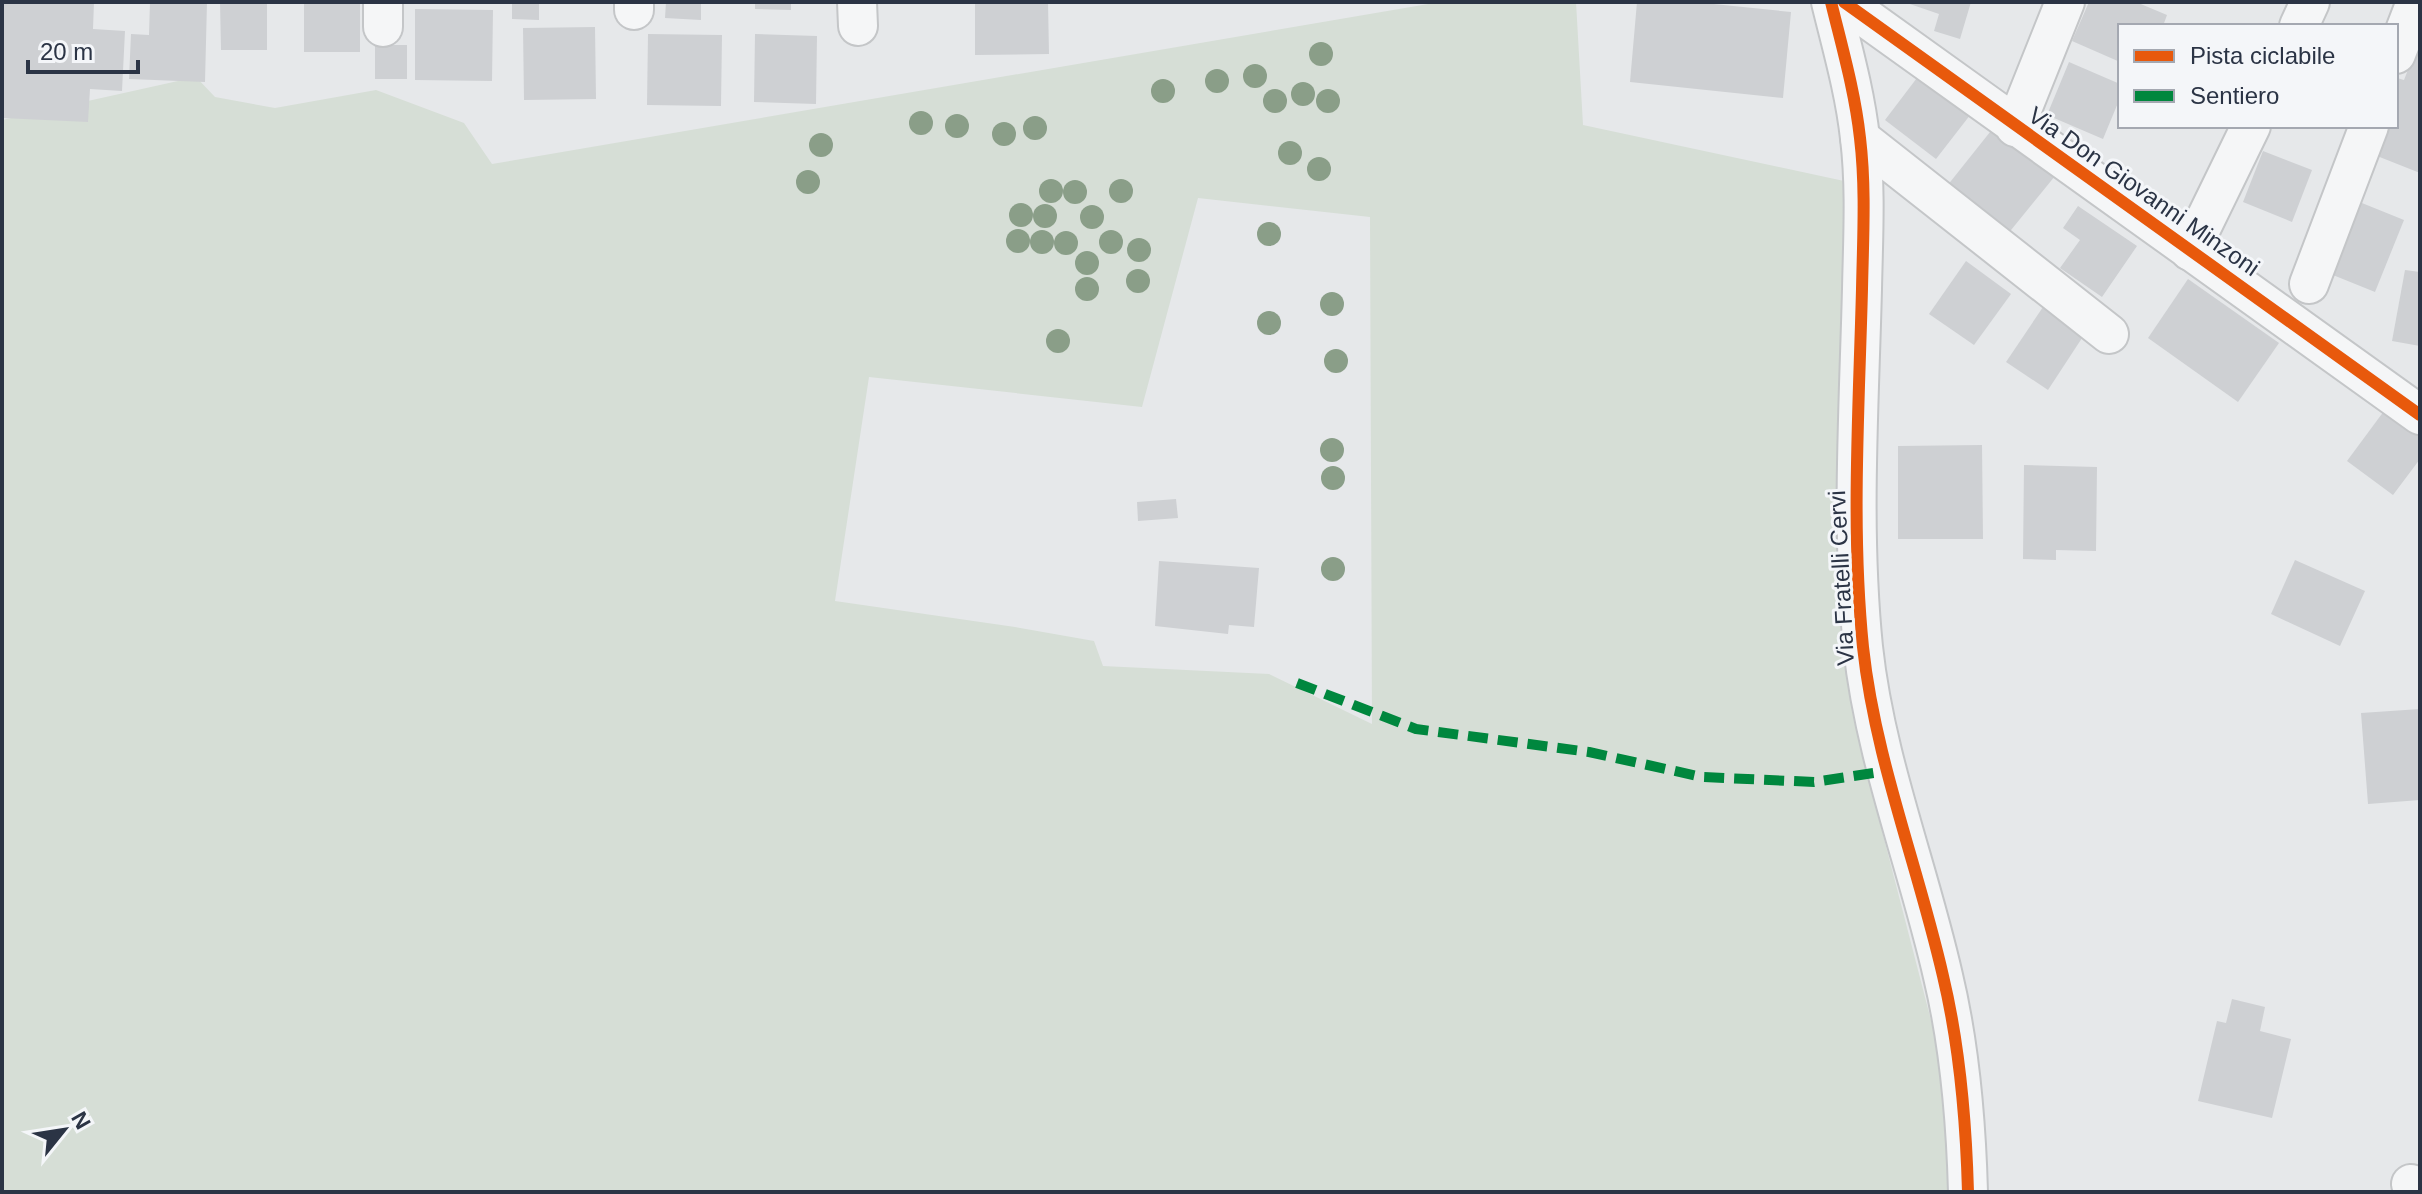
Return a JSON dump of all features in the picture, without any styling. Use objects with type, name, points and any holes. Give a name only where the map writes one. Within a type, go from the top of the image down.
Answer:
[{"type":"street","name":"Via Fratelli Cervi","points":[[1831,2],[1860,138],[1863,193],[1857,516],[1863,649],[1887,771],[1950,1007],[1964,1096],[1968,1192]]},
{"type":"street","name":"Via Don Giovanni Minzoni","points":[[1844,2],[2420,415]]},
{"type":"street","points":[[2015,127],[2065,2]]},
{"type":"street","points":[[2300,24],[2310,2]]},
{"type":"street","points":[[2398,49],[2416,2]]},
{"type":"street","points":[[2190,251],[2250,128]]},
{"type":"street","points":[[2309,284],[2368,128]]},
{"type":"street","points":[[1860,138],[2109,334]]},
{"type":"shaded area","points":[[1440,2],[1576,2],[1583,125],[1844,181],[1840,634],[1872,792],[1942,1063],[1948,1192],[2,1192],[2,120],[196,77],[215,97],[275,108],[376,90],[464,123],[492,164]],"holes":[[[1198,198],[1370,217],[1372,724],[1269,674],[1103,666],[1094,641],[835,601],[869,377],[1142,407]]]},
{"type":"building","points":[[2,2],[94,2],[93,29],[125,31],[122,91],[90,89],[88,122],[2,118]]},
{"type":"building","points":[[150,2],[207,2],[205,82],[129,79],[131,34],[149,35]]},
{"type":"building","points":[[220,2],[267,2],[267,50],[221,50]]},
{"type":"building","points":[[304,2],[360,2],[360,52],[304,52]]},
{"type":"building","points":[[512,2],[539,2],[539,20],[512,19]]},
{"type":"building","points":[[666,2],[701,2],[701,20],[665,18]]},
{"type":"building","points":[[755,2],[791,2],[791,10],[755,9]]},
{"type":"building","points":[[975,2],[1048,2],[1049,54],[975,55]]},
{"type":"building","points":[[1637,2],[1694,2],[1791,12],[1783,98],[1630,82]]},
{"type":"building","points":[[1904,2],[1971,2],[1960,39],[1934,31],[1939,14]]},
{"type":"building","points":[[2089,2],[2136,2],[2167,15],[2164,24],[2118,24],[2118,61],[2072,41]]},
{"type":"building","points":[[415,9],[493,10],[492,81],[415,80]]},
{"type":"building","points":[[595,27],[596,99],[524,100],[523,28]]},
{"type":"building","points":[[648,34],[722,35],[721,106],[647,105]]},
{"type":"building","points":[[755,34],[817,36],[816,104],[754,102]]},
{"type":"building","points":[[375,45],[407,45],[407,79],[375,79]]},
{"type":"building","points":[[2417,47],[2420,48],[2420,173],[2367,152],[2377,128],[2398,128],[2398,78],[2404,80]]},
{"type":"building","points":[[2069,62],[2118,83],[2118,103],[2103,139],[2047,115]]},
{"type":"building","points":[[1923,70],[1974,110],[1936,159],[1885,120]]},
{"type":"building","points":[[1994,127],[2055,176],[2007,235],[1947,186]]},
{"type":"building","points":[[2263,151],[2312,170],[2292,222],[2243,202]]},
{"type":"building","points":[[2357,201],[2404,220],[2375,292],[2328,273]]},
{"type":"building","points":[[2078,206],[2137,246],[2102,297],[2060,268],[2080,240],[2063,228]]},
{"type":"building","points":[[1966,261],[2011,294],[1974,345],[1929,314]]},
{"type":"building","points":[[2405,270],[2420,272],[2420,346],[2392,341]]},
{"type":"building","points":[[2188,279],[2279,343],[2238,402],[2148,338]]},
{"type":"building","points":[[2043,307],[2084,335],[2048,390],[2006,362]]},
{"type":"building","points":[[2384,411],[2420,437],[2420,459],[2393,495],[2347,461]]},
{"type":"building","points":[[1982,445],[1983,539],[1898,539],[1898,446]]},
{"type":"building","points":[[2024,465],[2097,467],[2096,551],[2056,550],[2056,560],[2023,559]]},
{"type":"building","points":[[1176,499],[1178,518],[1138,521],[1137,502]]},
{"type":"building","points":[[2295,560],[2365,591],[2340,646],[2271,614]]},
{"type":"building","points":[[1159,561],[1259,568],[1254,627],[1229,625],[1228,634],[1155,626]]},
{"type":"building","points":[[2420,709],[2420,800],[2368,804],[2361,713]]},
{"type":"building","points":[[2232,999],[2265,1007],[2260,1031],[2291,1039],[2272,1118],[2198,1101],[2217,1021],[2226,1023]]},
{"type":"marked path","points":[[1297,683],[1416,729],[1589,752],[1702,777],[1814,782],[1887,771]]},
{"type":"cycle path","points":[[1831,2],[1855,104],[1863,176],[1857,513],[1863,647],[1877,730],[1949,1003],[1961,1083],[1968,1192]]},
{"type":"cycle path","points":[[1844,2],[2420,415]]}]
